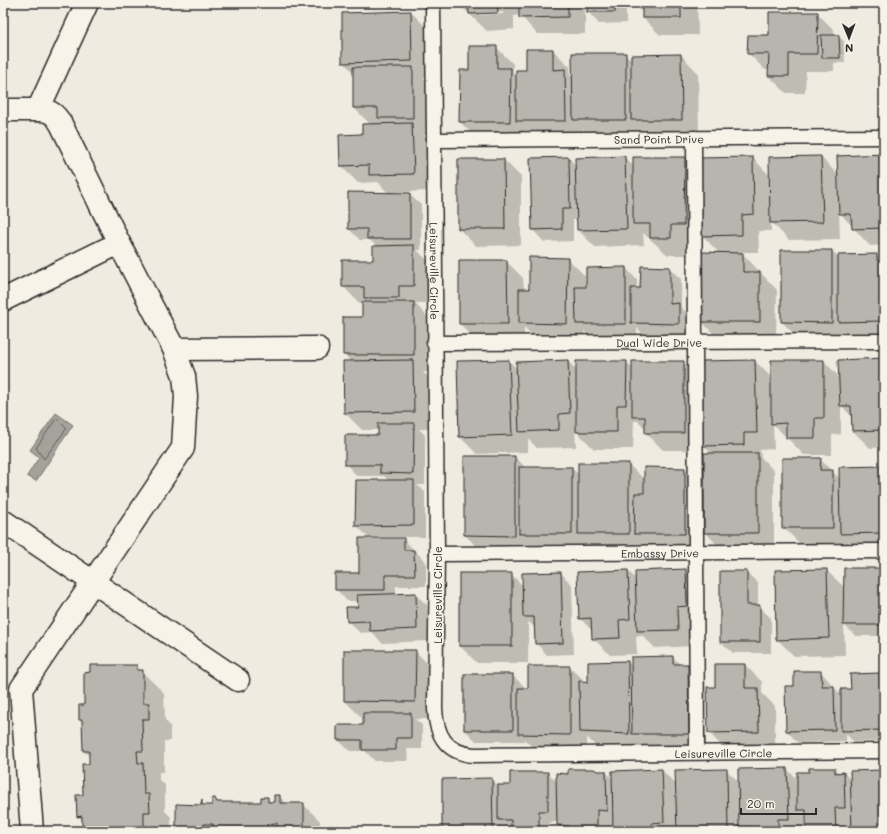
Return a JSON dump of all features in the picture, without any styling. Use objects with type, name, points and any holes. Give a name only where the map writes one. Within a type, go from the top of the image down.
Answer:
[{"type":"street","points":[[38,110],[86,3]]},
{"type":"street","points":[[3,110],[49,110],[56,115],[119,243],[174,349],[184,376],[186,396],[183,448],[92,581],[12,689],[32,831]]},
{"type":"street","points":[[3,300],[119,243]]},
{"type":"street","points":[[174,349],[317,348]]},
{"type":"street","points":[[3,521],[238,680]]},
{"type":"lane","name":"Leisureville Circle","points":[[433,3],[434,343],[437,554],[436,724],[446,743],[456,751],[474,755],[884,751]]},
{"type":"lane","name":"Sand Point Drive","points":[[434,140],[884,137]]},
{"type":"lane","points":[[694,138],[697,752]]},
{"type":"lane","name":"Dual Wide Drive","points":[[434,343],[884,341]]},
{"type":"lane","name":"Embassy Drive","points":[[437,554],[884,551]]},
{"type":"water","points":[[56,413],[73,425],[36,481],[27,476],[39,457],[30,450]]},
{"type":"building","points":[[468,3],[497,3],[498,13],[469,14]]},
{"type":"building","points":[[519,3],[568,3],[568,17],[519,18]]},
{"type":"building","points":[[587,3],[615,3],[615,12],[587,12]]},
{"type":"building","points":[[642,3],[681,3],[681,18],[642,18]]},
{"type":"building","points":[[411,11],[412,61],[342,63],[342,13]]},
{"type":"building","points":[[769,12],[818,12],[817,54],[789,54],[789,76],[768,76],[769,54],[747,54],[748,35],[769,35]]},
{"type":"building","points":[[821,35],[839,35],[840,58],[822,58]]},
{"type":"building","points":[[469,46],[497,46],[497,68],[511,68],[510,122],[459,122],[460,70],[469,70]]},
{"type":"building","points":[[526,49],[553,49],[553,70],[565,69],[566,121],[516,121],[516,70],[526,70]]},
{"type":"building","points":[[572,53],[626,53],[626,120],[573,120]]},
{"type":"building","points":[[681,54],[682,120],[631,120],[631,55]]},
{"type":"building","points":[[353,67],[413,67],[413,118],[378,118],[378,108],[353,108]]},
{"type":"building","points":[[412,123],[414,174],[369,175],[369,165],[340,166],[339,135],[362,134],[362,124]]},
{"type":"building","points":[[884,154],[884,228],[852,229],[851,214],[839,214],[837,156]]},
{"type":"building","points":[[625,156],[627,229],[577,230],[575,158]]},
{"type":"building","points":[[821,156],[823,222],[770,223],[769,157]]},
{"type":"building","points":[[569,157],[570,209],[562,209],[562,229],[532,230],[530,158]]},
{"type":"building","points":[[633,157],[685,157],[684,225],[671,225],[671,238],[650,238],[650,224],[633,224]]},
{"type":"building","points":[[753,157],[754,214],[742,215],[742,235],[701,236],[699,158]]},
{"type":"building","points":[[458,159],[504,159],[505,229],[458,229]]},
{"type":"building","points":[[348,192],[410,193],[410,239],[367,239],[367,229],[348,229]]},
{"type":"building","points":[[414,245],[414,286],[399,286],[399,298],[364,298],[364,287],[342,287],[342,260],[373,260],[373,246]]},
{"type":"building","points":[[781,250],[832,250],[832,323],[781,322]]},
{"type":"building","points":[[701,252],[743,253],[743,272],[760,272],[760,322],[701,322]]},
{"type":"building","points":[[877,254],[877,261],[884,261],[884,321],[838,322],[838,255]]},
{"type":"building","points":[[529,257],[568,258],[567,324],[519,323],[519,289],[529,289]]},
{"type":"building","points":[[459,260],[507,260],[508,324],[459,324]]},
{"type":"building","points":[[641,266],[670,267],[670,304],[679,303],[679,324],[631,323],[631,288],[640,288]]},
{"type":"building","points":[[626,267],[626,324],[576,324],[575,287],[586,287],[586,268]]},
{"type":"building","points":[[362,302],[414,302],[414,355],[343,355],[343,317],[362,317]]},
{"type":"building","points":[[884,358],[884,430],[852,431],[851,406],[840,406],[838,360]]},
{"type":"building","points":[[413,360],[414,412],[344,413],[343,361]]},
{"type":"building","points":[[509,360],[512,435],[459,437],[457,361]]},
{"type":"building","points":[[568,360],[570,413],[559,414],[559,430],[519,432],[516,362]]},
{"type":"building","points":[[755,360],[757,433],[744,433],[744,445],[703,446],[700,361]]},
{"type":"building","points":[[771,360],[824,360],[824,418],[815,418],[815,438],[786,438],[786,423],[771,424]]},
{"type":"building","points":[[576,361],[627,361],[626,405],[617,405],[617,432],[576,432]]},
{"type":"building","points":[[632,361],[684,361],[684,433],[645,433],[645,417],[632,417]]},
{"type":"building","points":[[378,423],[414,423],[413,474],[380,473],[380,465],[345,465],[345,435],[378,435]]},
{"type":"building","points":[[704,453],[758,453],[758,533],[704,533]]},
{"type":"building","points":[[464,456],[515,456],[515,536],[464,535]]},
{"type":"building","points":[[782,458],[821,458],[820,470],[833,470],[833,528],[782,528]]},
{"type":"building","points":[[578,463],[629,463],[629,534],[578,534]]},
{"type":"building","points":[[884,466],[884,533],[840,534],[839,467]]},
{"type":"building","points":[[519,467],[572,467],[572,534],[519,534]]},
{"type":"building","points":[[644,467],[685,468],[685,534],[634,534],[635,493],[644,493]]},
{"type":"building","points":[[356,480],[414,480],[414,525],[355,526]]},
{"type":"building","points":[[359,538],[404,538],[404,550],[414,550],[415,575],[385,575],[385,590],[335,590],[335,573],[359,573]]},
{"type":"building","points":[[844,568],[884,568],[884,625],[843,625]]},
{"type":"building","points":[[686,569],[687,606],[677,607],[678,630],[637,631],[635,571]]},
{"type":"building","points":[[827,569],[829,638],[776,640],[775,570]]},
{"type":"building","points":[[628,570],[630,619],[619,620],[620,638],[592,639],[591,618],[579,619],[577,572]]},
{"type":"building","points":[[720,571],[747,571],[747,605],[760,605],[760,642],[720,642]]},
{"type":"building","points":[[561,572],[563,643],[535,644],[534,617],[523,617],[522,573]]},
{"type":"building","points":[[459,573],[512,573],[512,646],[459,646]]},
{"type":"building","points":[[416,593],[417,629],[370,631],[369,621],[347,622],[346,607],[358,607],[357,595]]},
{"type":"building","points":[[344,650],[416,650],[415,702],[344,701]]},
{"type":"building","points":[[673,656],[673,664],[688,664],[689,734],[632,734],[631,657]]},
{"type":"building","points":[[628,661],[629,734],[580,732],[579,681],[588,682],[588,662]]},
{"type":"building","points":[[715,664],[745,664],[745,688],[758,688],[759,732],[708,733],[707,687],[715,687]]},
{"type":"building","points":[[90,665],[137,665],[137,670],[143,670],[143,703],[149,703],[149,719],[142,719],[143,751],[137,751],[138,763],[143,763],[144,794],[149,794],[150,812],[144,812],[144,831],[82,831],[82,816],[77,817],[76,795],[83,795],[82,764],[89,764],[89,751],[83,751],[82,720],[79,720],[79,705],[84,705],[84,673],[90,672]]},
{"type":"building","points":[[528,666],[570,666],[570,735],[518,734],[518,688],[528,688]]},
{"type":"building","points":[[794,671],[821,671],[822,686],[834,686],[835,730],[786,731],[785,686],[794,686]]},
{"type":"building","points":[[880,673],[880,680],[884,680],[884,730],[841,731],[841,689],[851,689],[850,674]]},
{"type":"building","points":[[464,674],[513,674],[513,730],[464,730]]},
{"type":"building","points":[[363,713],[411,713],[411,738],[396,738],[396,750],[362,750],[362,740],[337,740],[337,725],[363,725]]},
{"type":"building","points":[[787,768],[789,819],[778,819],[778,831],[739,831],[738,769]]},
{"type":"building","points":[[809,768],[835,768],[835,773],[844,772],[845,808],[835,808],[836,831],[806,831],[806,810],[797,810],[797,772],[809,772]]},
{"type":"building","points":[[568,769],[594,769],[597,771],[606,771],[607,811],[597,810],[597,831],[569,831],[569,826],[557,825],[556,773],[568,774]]},
{"type":"building","points":[[662,769],[664,822],[652,823],[652,831],[613,831],[612,771]]},
{"type":"building","points":[[727,769],[728,831],[677,831],[675,770]]},
{"type":"building","points":[[884,770],[884,831],[852,831],[850,771]]},
{"type":"building","points":[[510,772],[548,772],[548,811],[539,811],[539,831],[511,831],[511,820],[498,820],[498,785],[510,785]]},
{"type":"building","points":[[492,778],[493,831],[442,831],[442,779]]},
{"type":"building","points":[[274,795],[280,795],[280,803],[304,803],[304,831],[277,831],[277,823],[267,824],[267,831],[213,831],[213,824],[204,824],[204,831],[176,831],[176,804],[201,805],[202,799],[202,805],[212,805],[212,798],[215,798],[217,802],[261,802],[261,797],[268,797],[268,802],[274,802]]}]
